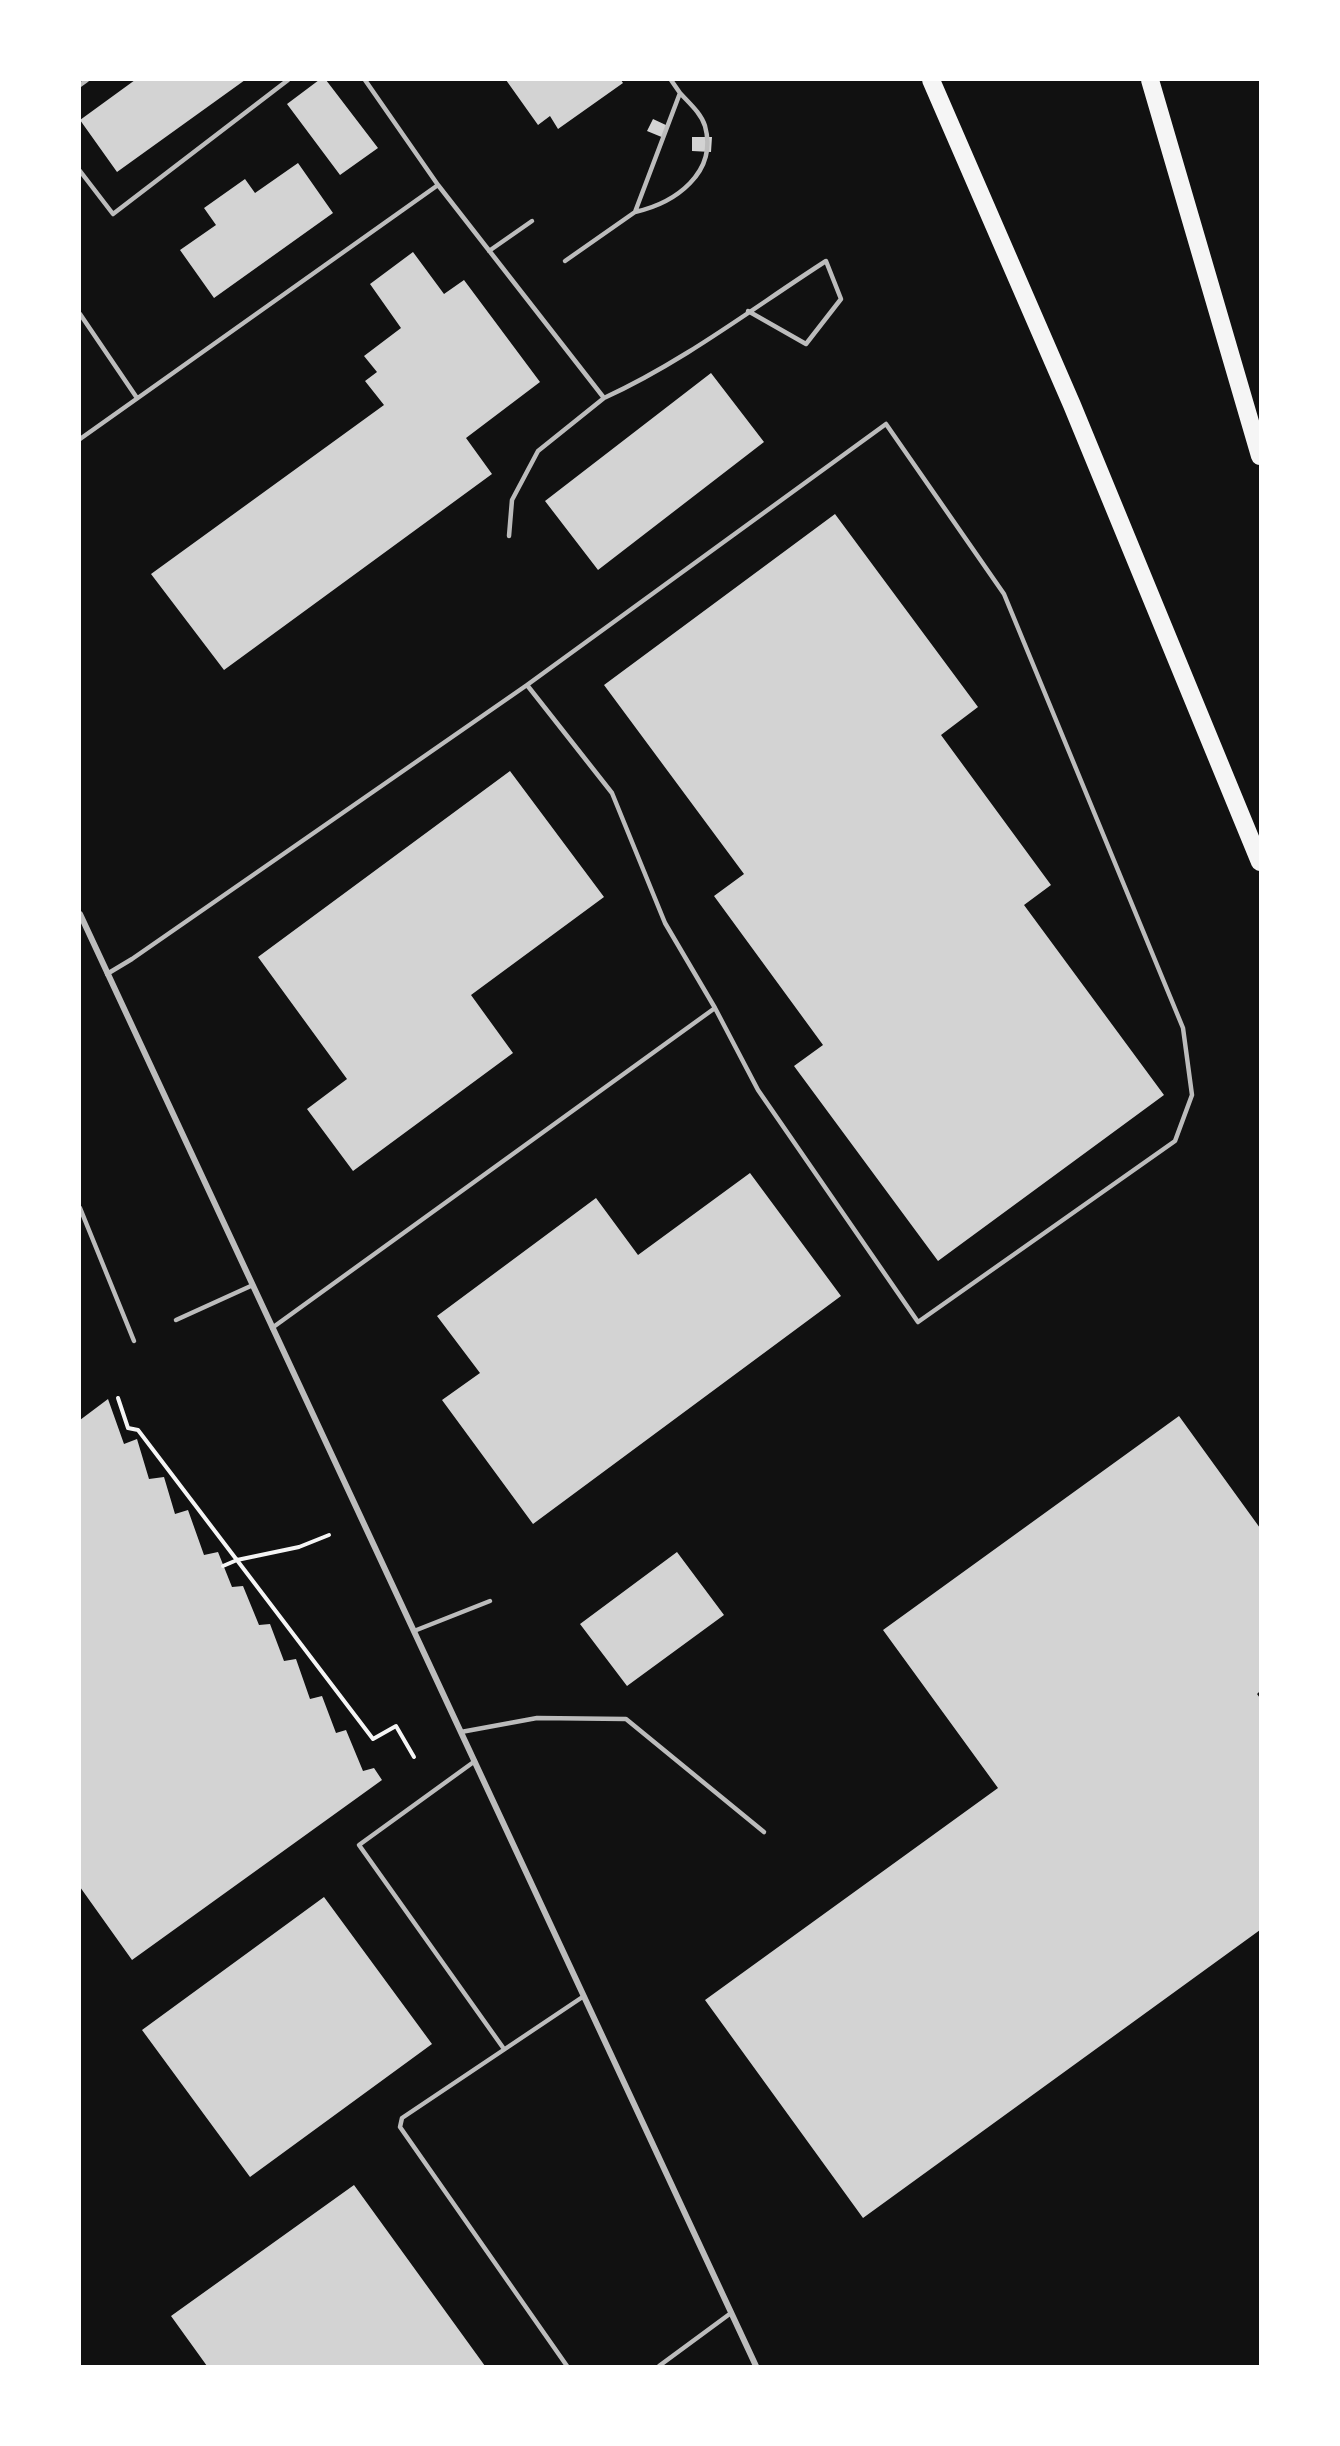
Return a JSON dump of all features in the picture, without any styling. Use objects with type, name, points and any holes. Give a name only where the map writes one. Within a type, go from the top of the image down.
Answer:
[{"type":"highway","points":[[931,80],[1072,405],[1260,862]]},
{"type":"highway","points":[[1150,80],[1260,456]]},
{"type":"street","points":[[80,914],[756,2367]]},
{"type":"lane","points":[[80,85],[87,80]]},
{"type":"lane","points":[[80,171],[113,214],[288,80]]},
{"type":"lane","points":[[365,80],[438,185],[604,398]]},
{"type":"lane","points":[[565,261],[635,212],[656,207],[693,181],[706,160],[705,126],[698,113],[671,80]]},
{"type":"lane","points":[[635,212],[680,93]]},
{"type":"lane","points":[[80,439],[438,185]]},
{"type":"lane","points":[[489,251],[532,221]]},
{"type":"lane","points":[[509,536],[512,500],[538,451],[604,398],[647,378],[748,311],[826,261],[841,299],[806,344],[748,311]]},
{"type":"lane","points":[[80,314],[137,398]]},
{"type":"lane","points":[[107,974],[527,685],[886,424],[1004,594],[1183,1028],[1192,1095],[1174,1141],[918,1322],[758,1090],[715,1008],[665,923],[612,793],[527,685]]},
{"type":"lane","points":[[272,1328],[715,1008]]},
{"type":"lane","points":[[80,1208],[134,1341]]},
{"type":"lane","points":[[176,1320],[253,1286]]},
{"type":"lane","points":[[414,1631],[490,1601]]},
{"type":"lane","points":[[461,1732],[537,1718],[626,1719],[764,1832]]},
{"type":"lane","points":[[475,1761],[359,1845],[504,2049]]},
{"type":"lane","points":[[567,2367],[400,2127],[402,2118],[584,1996]]},
{"type":"lane","points":[[659,2367],[731,2313]]},
{"type":"path","points":[[118,1398],[128,1428],[138,1430],[373,1739],[396,1726],[414,1757]]},
{"type":"path","points":[[224,1566],[237,1560],[299,1547],[329,1535]]},
{"type":"building","points":[[135,80],[245,80],[117,172],[80,120]]},
{"type":"building","points":[[319,80],[326,80],[378,148],[340,175],[287,104]]},
{"type":"building","points":[[506,80],[621,80],[623,83],[558,129],[550,116],[538,125]]},
{"type":"building","points":[[653,119],[668,126],[664,138],[647,131]]},
{"type":"building","points":[[692,137],[712,137],[711,152],[692,151]]},
{"type":"building","points":[[298,163],[333,213],[214,298],[180,250],[216,225],[204,208],[245,179],[255,193]]},
{"type":"building","points":[[413,252],[444,294],[464,280],[540,382],[466,438],[492,474],[224,670],[151,574],[384,405],[365,381],[377,372],[364,356],[401,328],[370,284]]},
{"type":"building","points":[[711,373],[764,442],[598,570],[545,501]]},
{"type":"building","points":[[835,514],[978,707],[941,735],[1051,885],[1024,905],[1164,1095],[938,1261],[794,1066],[823,1045],[714,896],[744,874],[604,685]]},
{"type":"building","points":[[510,771],[604,897],[471,995],[513,1053],[353,1171],[307,1109],[347,1079],[258,957]]},
{"type":"building","points":[[750,1173],[841,1296],[533,1524],[442,1400],[480,1373],[437,1316],[596,1198],[638,1255]]},
{"type":"building","points":[[108,1399],[124,1444],[137,1439],[149,1479],[164,1477],[175,1514],[188,1510],[204,1555],[218,1552],[232,1587],[243,1586],[259,1625],[270,1624],[284,1661],[296,1659],[310,1699],[322,1696],[336,1733],[346,1730],[363,1771],[374,1768],[382,1780],[132,1960],[80,1887],[80,1420]]},
{"type":"building","points":[[1179,1416],[1260,1528],[1260,1691],[1257,1694],[1260,1698],[1260,1930],[863,2218],[705,2000],[998,1788],[883,1630]]},
{"type":"building","points":[[677,1552],[724,1615],[627,1686],[580,1624]]},
{"type":"building","points":[[324,1897],[432,2044],[250,2177],[142,2030]]},
{"type":"building","points":[[354,2185],[485,2366],[207,2366],[171,2316]]}]
